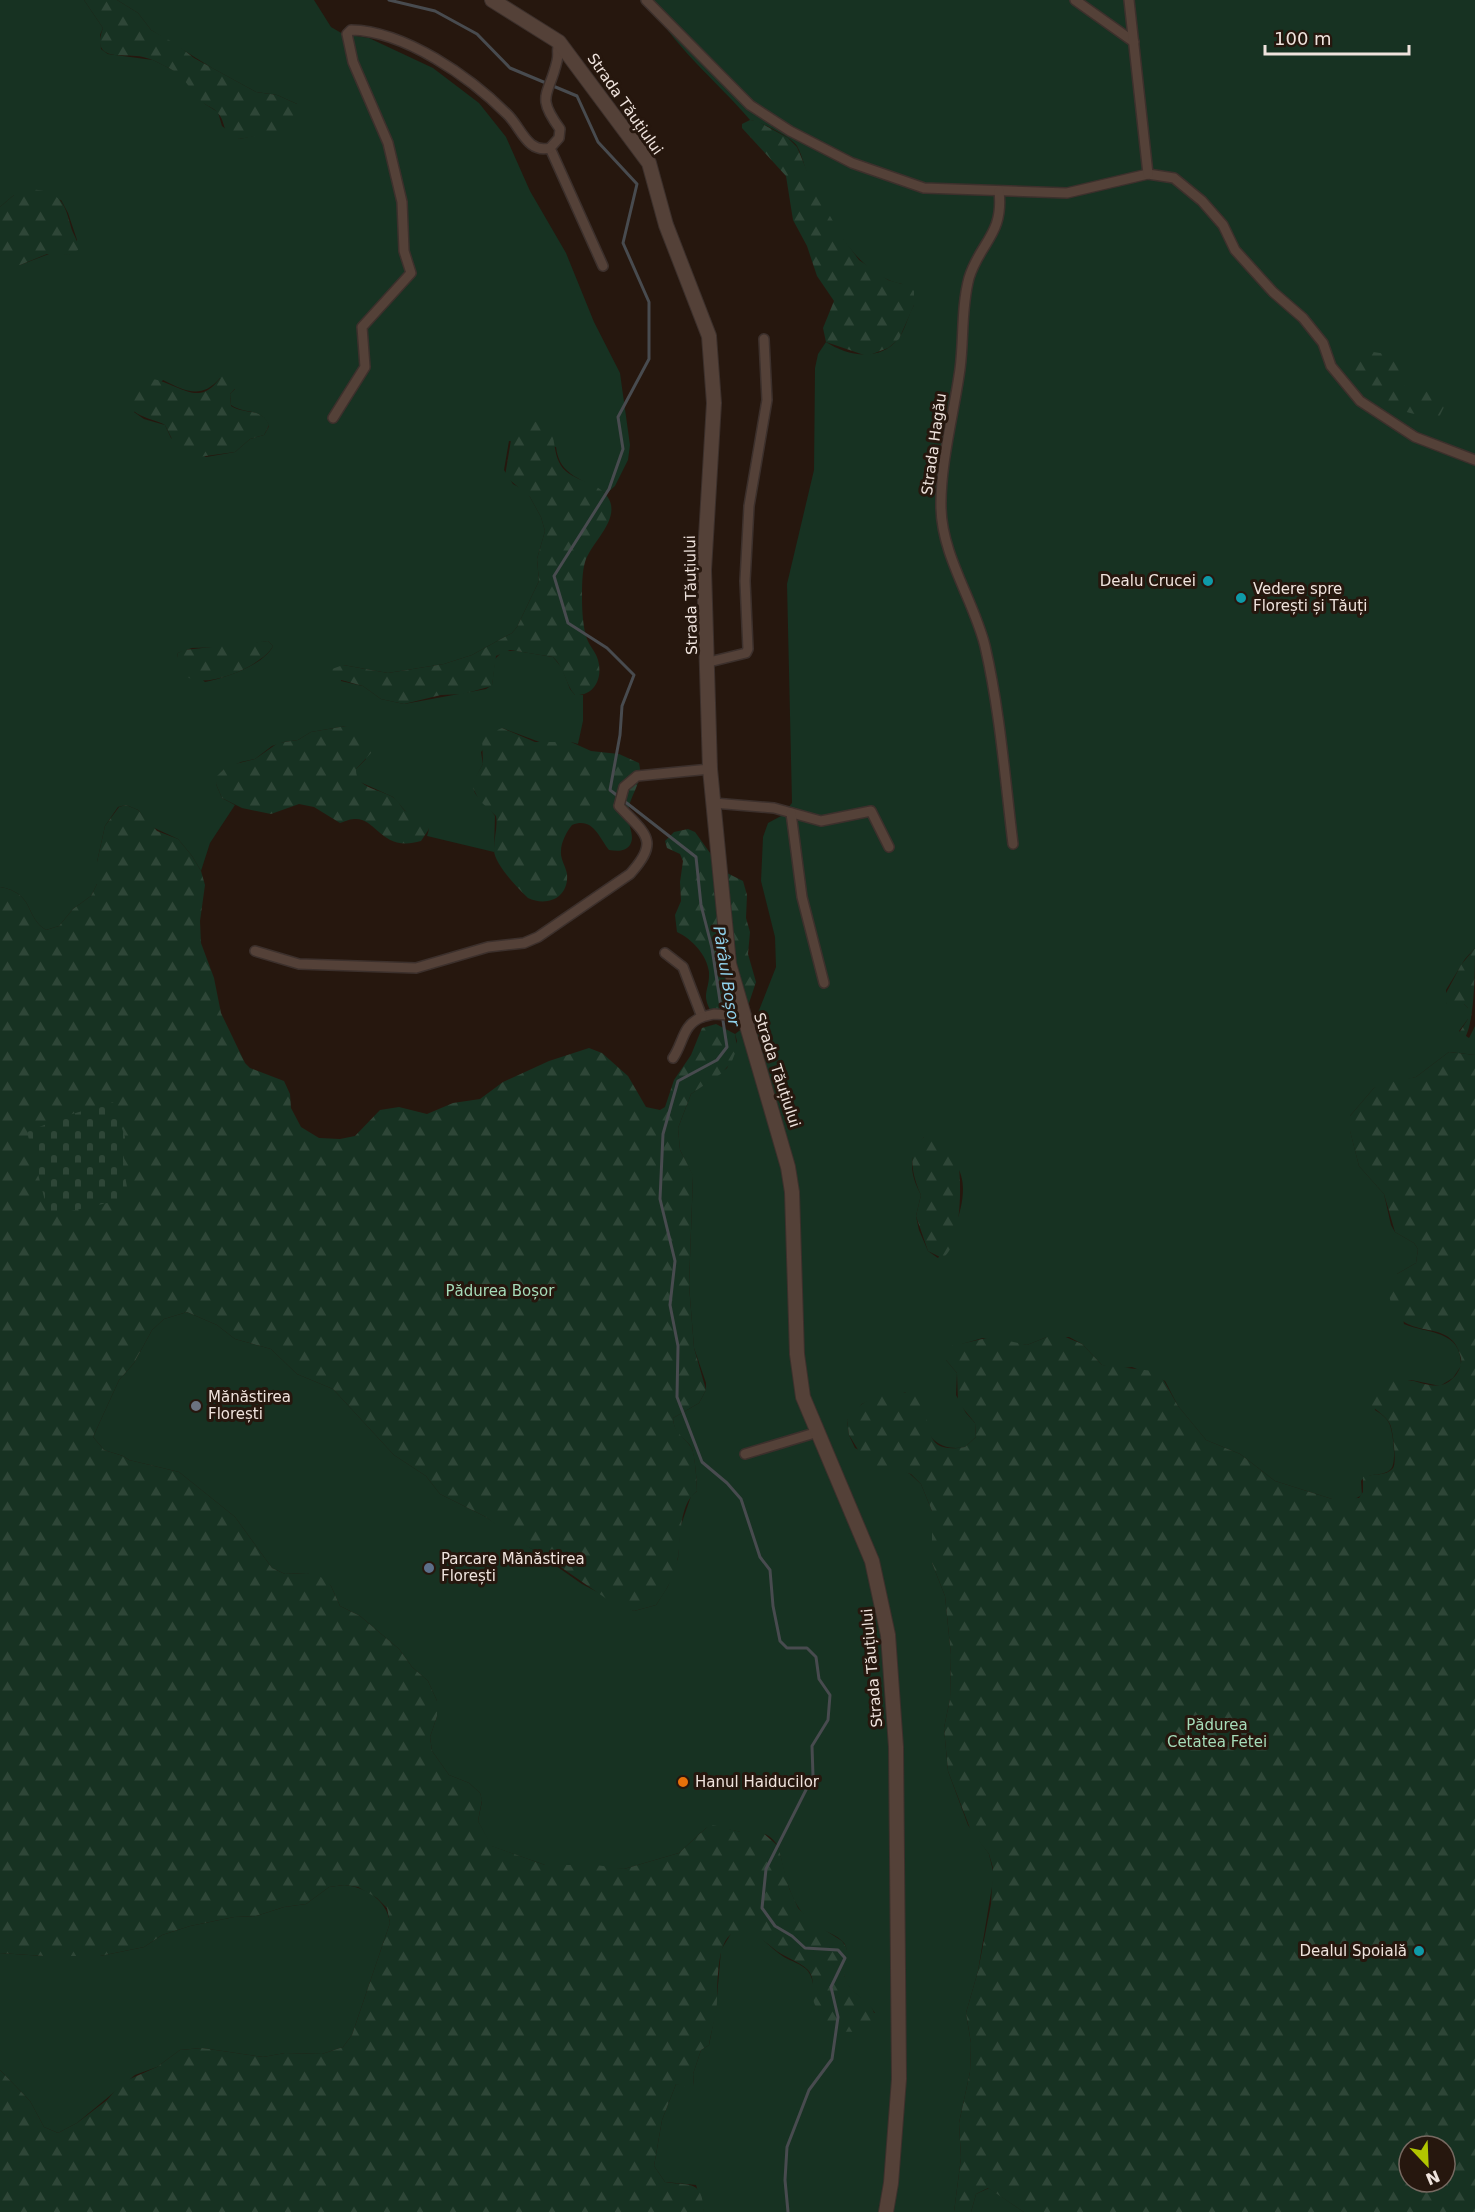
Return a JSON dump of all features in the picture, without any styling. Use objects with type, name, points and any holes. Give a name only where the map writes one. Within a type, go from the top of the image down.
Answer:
[{"type":"street","name":"Strada Tăuțiului","points":[[492,0],[559,42],[649,163],[666,225],[709,336],[714,403],[704,570],[709,662],[710,769],[729,964],[742,1016],[788,1167],[792,1202],[797,1354],[803,1397],[872,1561],[888,1635],[896,1747],[899,2095],[886,2212]]},
{"type":"street","points":[[646,0],[750,105],[790,131],[852,163],[924,188],[1067,193],[1148,174],[1174,178],[1202,201],[1223,225],[1235,250],[1273,292],[1303,318],[1323,343],[1331,366],[1360,401],[1415,437],[1475,460]]},
{"type":"street","points":[[1075,0],[1134,42]]},
{"type":"street","points":[[1129,0],[1148,174]]},
{"type":"street","points":[[333,418],[366,367],[362,327],[411,273],[404,251],[402,202],[388,143],[353,62],[347,34],[351,30],[376,33],[423,50],[506,112],[531,145],[537,149],[550,148]]},
{"type":"street","points":[[550,148],[560,134],[560,129],[545,106],[544,98],[558,59],[559,42]]},
{"type":"street","points":[[550,148],[603,266]]},
{"type":"street","name":"Strada Hagău","points":[[999,191],[1001,209],[996,230],[981,251],[969,278],[960,368],[951,418],[941,509],[949,546],[985,645],[1013,844]]},
{"type":"street","points":[[709,662],[746,653],[748,649],[745,581],[749,506],[767,400],[764,339]]},
{"type":"street","points":[[255,951],[299,964],[416,968],[488,947],[524,943],[538,937],[621,880],[641,862],[648,844],[645,833],[619,806],[624,787],[637,776],[710,769]]},
{"type":"street","points":[[714,803],[774,808],[821,821],[872,811],[889,847]]},
{"type":"street","points":[[791,813],[802,897],[824,983]]},
{"type":"street","points":[[665,953],[683,967],[702,1017]]},
{"type":"street","points":[[673,1058],[680,1048],[681,1034],[693,1021],[702,1017],[742,1016]]},
{"type":"street","points":[[745,1454],[818,1432]]},
{"type":"green space","points":[[0,0],[84,0],[103,28],[100,35],[101,49],[108,54],[153,60],[179,73],[205,104],[218,112],[222,126],[239,139],[276,131],[297,104],[277,95],[256,92],[212,68],[151,30],[138,13],[117,0],[314,0],[331,27],[343,34],[369,38],[433,68],[479,103],[506,137],[530,191],[566,253],[594,322],[620,373],[630,445],[628,460],[615,486],[606,494],[568,471],[558,457],[556,447],[509,441],[504,470],[513,484],[526,491],[541,517],[545,531],[537,559],[539,581],[517,627],[512,633],[472,655],[444,664],[388,673],[343,665],[341,681],[363,686],[381,699],[404,704],[486,689],[492,685],[495,659],[503,651],[553,657],[562,668],[570,689],[575,695],[583,695],[583,721],[578,744],[571,742],[542,743],[502,728],[481,752],[483,764],[474,783],[474,789],[495,816],[494,852],[427,836],[429,829],[407,813],[393,797],[360,782],[355,776],[356,769],[366,759],[346,726],[311,732],[298,740],[272,746],[255,759],[241,762],[222,771],[216,784],[222,798],[235,805],[210,843],[201,871],[178,839],[152,827],[138,810],[126,805],[118,807],[105,826],[97,862],[97,884],[91,896],[73,909],[59,926],[46,930],[39,925],[19,895],[0,887],[0,265],[20,265],[54,252],[69,255],[77,240],[61,200],[14,195],[0,207]],"holes":[[[220,378],[235,389],[230,394],[231,405],[262,416],[269,426],[264,435],[250,439],[235,452],[206,457],[171,438],[165,425],[144,419],[134,412],[163,380],[186,390],[200,391],[213,385]],[[268,641],[273,646],[253,665],[233,674],[205,682],[177,657],[178,653],[192,648],[229,647]]]},
{"type":"green space","points":[[84,0],[117,0],[138,13],[151,30],[176,44],[194,58],[256,92],[277,95],[297,104],[306,115],[303,122],[291,130],[239,139],[229,134],[216,111],[200,100],[185,81],[169,68],[147,58],[104,52],[100,39],[103,28]]},
{"type":"green space","points":[[649,0],[1475,0],[1475,948],[1465,959],[1446,990],[1447,1004],[1464,1004],[1468,1008],[1468,1019],[1459,1031],[1469,1038],[1475,1026],[1475,1055],[1449,1052],[1416,1077],[1374,1088],[1350,1116],[1350,1130],[1359,1166],[1384,1194],[1391,1225],[1395,1232],[1414,1243],[1418,1249],[1416,1263],[1397,1274],[1404,1324],[1442,1335],[1450,1340],[1460,1354],[1461,1366],[1453,1378],[1440,1386],[1411,1380],[1374,1380],[1375,1410],[1385,1417],[1390,1427],[1394,1446],[1393,1466],[1387,1472],[1368,1476],[1361,1481],[1362,1495],[1353,1500],[1332,1499],[1275,1481],[1240,1454],[1206,1440],[1178,1406],[1165,1381],[1132,1367],[1117,1369],[1102,1365],[1082,1344],[1069,1337],[1047,1337],[1027,1345],[983,1338],[962,1344],[946,1360],[957,1373],[956,1395],[966,1413],[975,1423],[976,1437],[965,1447],[948,1447],[935,1440],[926,1428],[925,1410],[905,1392],[882,1395],[862,1404],[847,1420],[849,1435],[855,1448],[910,1474],[921,1484],[932,1511],[932,1563],[945,1596],[951,1655],[950,1699],[944,1728],[948,1771],[968,1825],[989,1854],[994,1875],[978,1971],[966,2013],[971,2043],[970,2072],[959,2123],[961,2158],[954,2212],[704,2212],[696,2185],[665,2182],[654,2166],[662,2120],[676,2084],[694,2086],[693,2074],[701,2050],[709,2045],[716,2008],[721,1950],[732,1932],[740,1930],[754,1933],[778,1953],[806,1969],[812,1979],[816,2007],[875,2013],[853,1991],[846,1980],[844,1970],[847,1951],[844,1943],[813,1924],[798,1907],[789,1888],[778,1846],[765,1834],[706,1828],[679,1853],[624,1869],[545,1865],[491,1846],[478,1821],[482,1801],[480,1793],[469,1783],[449,1775],[432,1751],[430,1737],[437,1716],[437,1701],[428,1681],[412,1667],[399,1649],[360,1616],[340,1606],[331,1586],[307,1573],[285,1574],[272,1568],[235,1517],[179,1472],[129,1460],[104,1450],[93,1437],[119,1380],[134,1363],[152,1330],[164,1319],[187,1312],[217,1325],[235,1339],[271,1349],[297,1374],[333,1389],[394,1455],[426,1476],[440,1494],[486,1517],[582,1584],[634,1611],[656,1605],[668,1586],[678,1558],[680,1528],[691,1496],[697,1491],[692,1449],[676,1430],[673,1418],[699,1403],[706,1390],[706,1383],[694,1348],[689,1285],[693,1176],[680,1150],[678,1128],[691,1094],[727,1068],[737,1041],[735,1034],[756,1018],[776,967],[775,937],[761,881],[763,837],[768,823],[781,816],[792,803],[787,584],[814,470],[815,368],[818,354],[826,342],[844,351],[863,354],[873,354],[891,346],[900,336],[914,305],[902,284],[886,279],[872,270],[846,243],[825,211],[808,177],[797,146],[775,130],[750,120],[682,47],[658,16]],"holes":[[[924,1137],[953,1161],[961,1175],[963,1187],[955,1226],[938,1258],[928,1251],[916,1216],[921,1195],[914,1180],[912,1165],[915,1151]]]},
{"type":"green space","points":[[750,120],[757,121],[788,138],[797,147],[814,188],[842,237],[859,260],[888,280],[909,286],[914,291],[914,305],[899,339],[888,348],[867,356],[826,342],[823,328],[834,301],[817,276],[807,246],[793,220],[786,176],[742,128],[742,124]]},
{"type":"green space","points":[[28,189],[46,192],[58,198],[66,210],[78,250],[69,255],[47,254],[20,265],[0,265],[0,207],[14,195]]},
{"type":"green space","points":[[1373,352],[1414,358],[1397,378],[1414,395],[1435,389],[1445,405],[1438,419],[1379,403],[1357,386],[1350,373],[1346,357]]},
{"type":"green space","points":[[225,373],[234,374],[239,384],[230,394],[231,406],[258,413],[266,419],[269,425],[264,435],[250,439],[235,452],[191,458],[178,451],[165,425],[139,414],[129,405],[128,399],[131,391],[138,383],[146,379],[154,379],[199,393],[210,388]]},
{"type":"green space","points":[[528,421],[538,422],[549,429],[563,469],[602,490],[611,504],[609,521],[588,554],[583,575],[582,608],[585,630],[599,666],[596,684],[588,692],[575,695],[553,657],[510,650],[496,656],[492,686],[463,694],[441,695],[404,704],[381,699],[363,686],[334,678],[332,669],[343,665],[388,673],[444,664],[472,655],[512,633],[517,627],[539,581],[537,559],[545,531],[541,517],[530,497],[505,476],[512,434],[515,428]]},
{"type":"green space","points":[[268,641],[273,646],[257,662],[214,679],[189,678],[181,671],[178,664],[178,653],[184,650]]},
{"type":"green space","points":[[346,726],[360,730],[372,739],[371,753],[356,769],[360,781],[394,798],[405,811],[424,823],[429,829],[421,841],[397,842],[388,839],[362,820],[352,819],[340,823],[314,807],[299,804],[271,814],[242,808],[222,798],[216,784],[217,776],[227,766],[255,759],[278,743],[298,740],[311,732]]},
{"type":"green space","points":[[502,728],[535,742],[571,742],[591,751],[619,754],[639,763],[640,776],[628,812],[632,837],[630,845],[623,850],[609,850],[590,826],[579,823],[572,825],[561,848],[567,882],[561,895],[549,901],[535,901],[528,898],[501,868],[494,849],[496,816],[479,800],[473,788],[473,781],[483,764],[482,737]]},
{"type":"green space","name":"Pădurea Boșor","points":[[126,805],[138,810],[157,831],[178,839],[201,871],[205,885],[200,921],[201,943],[214,978],[221,1013],[245,1063],[250,1068],[284,1081],[290,1094],[291,1108],[301,1127],[319,1138],[340,1139],[355,1136],[380,1110],[399,1107],[427,1114],[453,1103],[480,1099],[503,1082],[549,1061],[589,1048],[602,1053],[628,1076],[646,1107],[660,1110],[665,1107],[674,1080],[691,1055],[702,1028],[716,1024],[735,1034],[737,1048],[732,1061],[722,1073],[691,1094],[678,1128],[680,1150],[693,1175],[689,1285],[694,1348],[706,1390],[699,1403],[673,1418],[678,1432],[693,1452],[697,1491],[686,1505],[683,1515],[674,1574],[656,1605],[634,1611],[614,1604],[552,1561],[510,1536],[486,1517],[440,1494],[426,1476],[394,1455],[333,1389],[297,1374],[271,1349],[235,1339],[217,1325],[187,1312],[164,1319],[152,1330],[134,1363],[119,1380],[93,1437],[104,1450],[129,1460],[179,1472],[235,1517],[272,1568],[285,1574],[307,1573],[321,1577],[331,1586],[340,1606],[360,1616],[399,1649],[412,1667],[428,1681],[437,1701],[437,1716],[430,1737],[432,1751],[449,1775],[469,1783],[480,1793],[482,1800],[478,1821],[492,1846],[545,1865],[596,1865],[624,1869],[679,1853],[706,1828],[713,1825],[741,1832],[762,1832],[778,1846],[789,1888],[798,1908],[812,1922],[842,1941],[846,1947],[848,1954],[844,1975],[850,1987],[871,2006],[875,2016],[874,2022],[857,2031],[848,2032],[832,2027],[825,2021],[815,2005],[811,1974],[808,1970],[755,1936],[742,1931],[732,1934],[725,1941],[721,1953],[716,2012],[709,2045],[701,2050],[693,2074],[694,2086],[690,2088],[676,2084],[662,2120],[654,2166],[665,2182],[694,2186],[701,2194],[704,2212],[0,2212],[0,2070],[30,2101],[44,2127],[58,2133],[77,2123],[107,2100],[123,2082],[157,2067],[180,2050],[202,2048],[263,2057],[285,2053],[322,2054],[343,2047],[352,2035],[390,1923],[387,1908],[377,1898],[358,1887],[344,1885],[329,1887],[306,1904],[284,1907],[256,1916],[234,1917],[190,1926],[162,1935],[144,1947],[100,1956],[0,1953],[0,887],[19,895],[39,925],[46,930],[59,926],[73,909],[91,896],[97,884],[97,862],[105,826],[119,807]]},
{"type":"green space","points":[[688,829],[695,832],[723,871],[743,881],[747,895],[746,918],[750,932],[748,954],[756,982],[749,1003],[738,1013],[712,1013],[708,1006],[706,992],[709,978],[708,966],[693,943],[677,932],[675,915],[681,901],[680,882],[683,861],[680,854],[667,848],[665,841],[674,832]]},
{"type":"green space","points":[[1475,948],[1472,1014],[1466,1037],[1461,1042],[1457,1036],[1468,1019],[1468,1008],[1464,1004],[1447,1004],[1444,997],[1461,965]]},
{"type":"green space","name":"Pădurea Cetatea Fetei","points":[[1449,1052],[1475,1055],[1475,2212],[1024,2212],[988,2188],[976,2194],[971,2212],[954,2212],[961,2158],[959,2123],[970,2072],[971,2043],[966,2013],[978,1971],[991,1904],[993,1868],[989,1854],[971,1831],[948,1771],[944,1728],[950,1699],[951,1655],[945,1596],[932,1563],[932,1511],[921,1484],[911,1474],[877,1466],[860,1453],[849,1435],[847,1420],[853,1412],[872,1399],[883,1394],[906,1392],[916,1396],[924,1403],[929,1431],[936,1444],[952,1448],[965,1447],[976,1437],[975,1423],[958,1402],[957,1373],[946,1360],[944,1351],[947,1347],[991,1337],[1027,1345],[1047,1337],[1061,1335],[1082,1344],[1102,1365],[1153,1371],[1164,1381],[1178,1406],[1206,1440],[1240,1454],[1275,1481],[1332,1499],[1359,1498],[1363,1492],[1363,1477],[1390,1471],[1395,1460],[1390,1424],[1367,1399],[1369,1384],[1377,1379],[1391,1379],[1441,1385],[1453,1378],[1461,1362],[1455,1344],[1446,1335],[1410,1325],[1400,1318],[1392,1306],[1388,1285],[1397,1274],[1416,1263],[1418,1249],[1414,1243],[1395,1232],[1384,1194],[1359,1166],[1350,1131],[1350,1116],[1380,1084],[1416,1077]]},
{"type":"green space","points":[[113,1102],[125,1137],[123,1165],[129,1198],[49,1216],[27,1132],[69,1115]]},
{"type":"green space","points":[[930,1134],[942,1135],[952,1142],[959,1166],[958,1222],[949,1251],[942,1258],[928,1251],[916,1216],[921,1195],[913,1170],[913,1152],[916,1145]]},
{"type":"green space","points":[[352,1886],[374,1896],[385,1908],[390,1923],[352,2035],[343,2047],[322,2054],[285,2053],[263,2057],[202,2048],[180,2050],[157,2067],[135,2075],[77,2123],[58,2133],[44,2127],[30,2101],[0,2070],[0,1953],[100,1956],[144,1947],[162,1935],[190,1926],[234,1917],[256,1916],[284,1907],[306,1904],[329,1887]]},
{"type":"green space","points":[[989,2188],[1024,2212],[971,2212],[976,2194]]},
{"type":"waterway","name":"Pârâul Boșor","points":[[389,0],[435,11],[477,34],[510,68],[577,96],[598,142],[637,184],[623,243],[649,302],[649,359],[618,417],[623,449],[609,489],[554,576],[568,623],[607,648],[634,675],[622,706],[620,735],[610,790],[696,857],[701,905],[712,948],[727,1047],[717,1060],[678,1081],[663,1134],[660,1199],[675,1261],[670,1305],[678,1346],[677,1397],[702,1462],[727,1483],[741,1499],[760,1557],[770,1570],[773,1606],[780,1641],[787,1648],[807,1648],[816,1657],[819,1679],[830,1695],[828,1720],[812,1746],[813,1776],[766,1869],[762,1908],[775,1926],[792,1936],[805,1948],[838,1950],[845,1958],[831,1987],[838,2017],[832,2059],[809,2090],[787,2147],[785,2180],[788,2212]]},
{"type":"place","name":"Dealu Crucei","points":[[1208,581]]},
{"type":"place","name":"Vedere spre Florești și Tăuți","points":[[1241,598]]},
{"type":"place","name":"Mănăstirea Florești","points":[[196,1406]]},
{"type":"place","name":"Parcare Mănăstirea Florești","points":[[429,1568]]},
{"type":"place","name":"Hanul Haiducilor","points":[[683,1782]]},
{"type":"place","name":"Dealul Spoială","points":[[1419,1951]]}]
